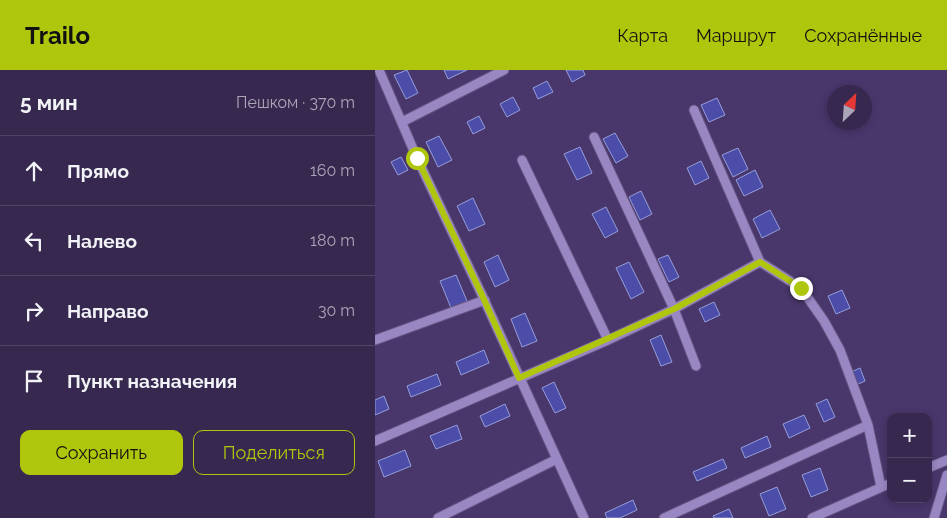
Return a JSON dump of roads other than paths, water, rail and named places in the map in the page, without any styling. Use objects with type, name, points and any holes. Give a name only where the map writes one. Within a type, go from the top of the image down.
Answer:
[{"type":"street","points":[[379,70],[417,158],[485,300],[584,518]]},
{"type":"street","points":[[402,122],[504,70]]},
{"type":"street","points":[[694,110],[760,262],[801,288],[824,321],[840,350],[868,425],[881,487]]},
{"type":"street","points":[[594,137],[674,309],[696,366]]},
{"type":"street","points":[[522,160],[608,340]]},
{"type":"street","points":[[375,441],[608,340],[674,309],[760,262]]},
{"type":"street","points":[[375,340],[485,300]]},
{"type":"street","points":[[664,518],[868,425]]},
{"type":"street","points":[[438,518],[557,459]]},
{"type":"street","points":[[932,466],[947,460]]},
{"type":"street","points":[[934,518],[947,474]]},
{"type":"street","points":[[812,518],[887,485]]}]
